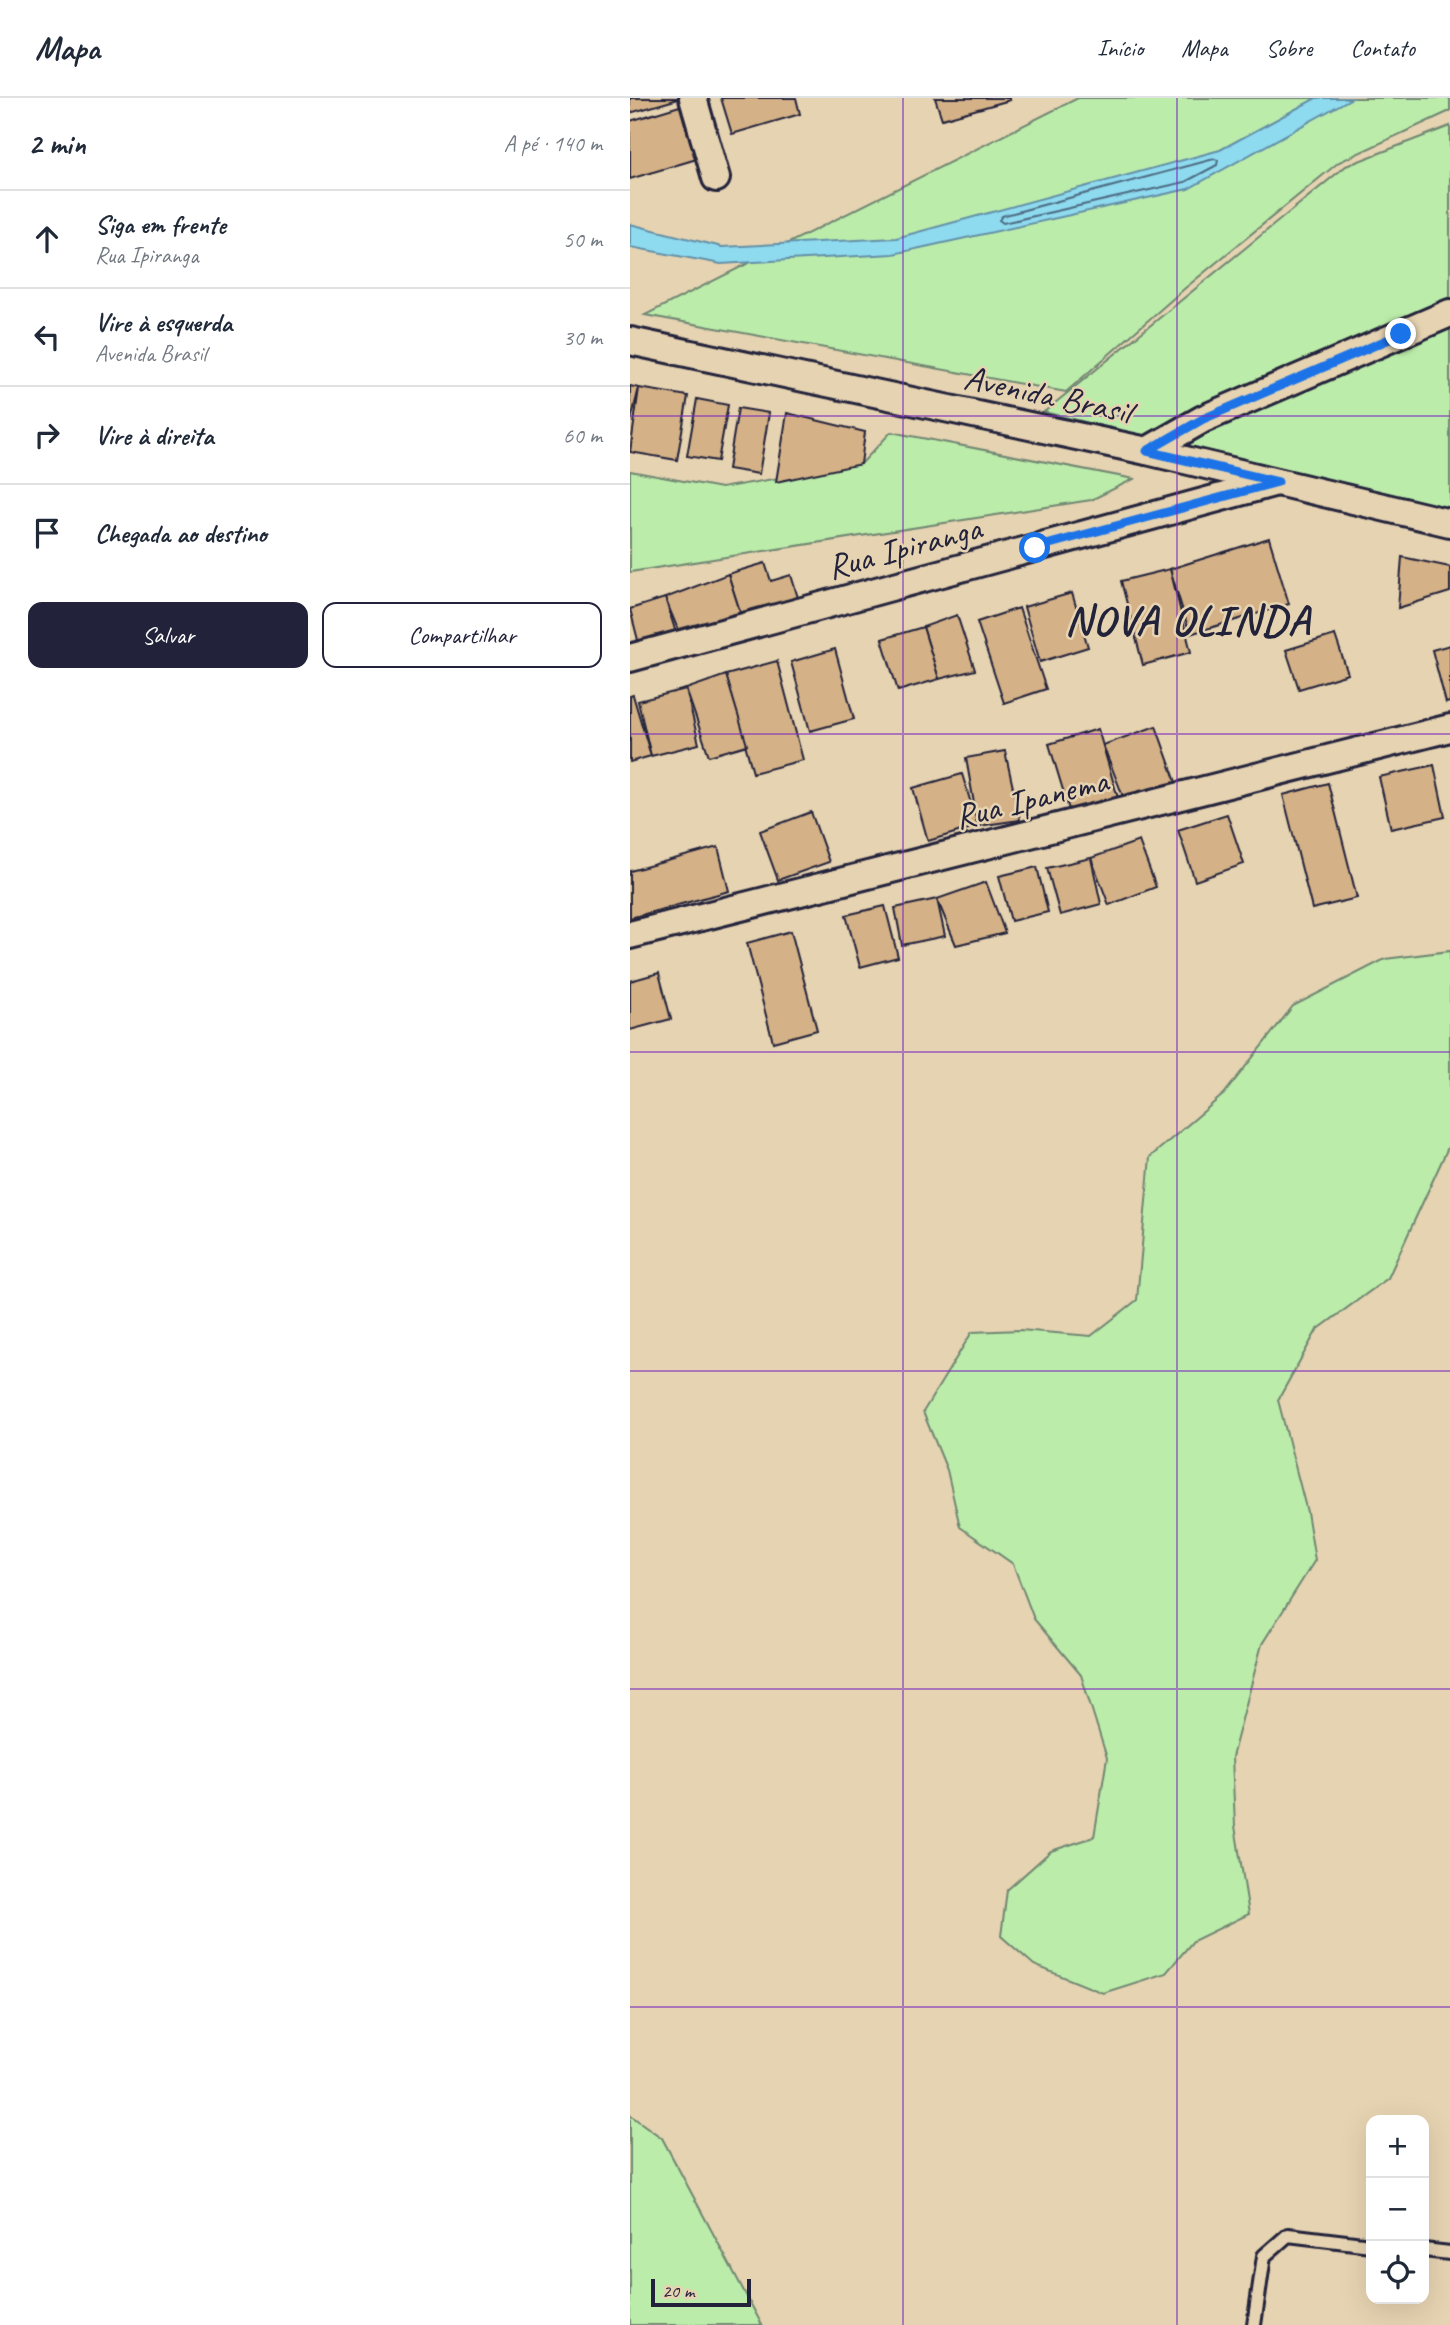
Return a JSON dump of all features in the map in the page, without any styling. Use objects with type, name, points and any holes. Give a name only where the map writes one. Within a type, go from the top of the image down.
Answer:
[{"type":"street","points":[[693,98],[716,178]]},
{"type":"street","points":[[1147,451],[1203,419],[1450,313]]},
{"type":"street","name":"Avenida Brasil","points":[[630,341],[1147,451],[1450,523]]},
{"type":"street","name":"Rua Ipiranga","points":[[630,658],[1278,482]]},
{"type":"street","name":"Rua Ipanema","points":[[630,935],[1450,728]]},
{"type":"lane","points":[[1254,2325],[1265,2256],[1288,2235],[1366,2244]]},
{"type":"lane","points":[[1429,2251],[1450,2253]]},
{"type":"green space","points":[[1078,98],[1450,98],[1450,111],[1339,162],[1184,289],[1066,392],[645,315]]},
{"type":"green space","points":[[1450,126],[1450,510],[1044,412],[1346,166]]},
{"type":"green space","points":[[891,432],[1134,479],[1091,500],[630,572],[630,471],[721,488],[861,464]]},
{"type":"green space","points":[[1450,951],[1450,1143],[1388,1278],[1317,1330],[1278,1400],[1307,1512],[1315,1560],[1262,1644],[1232,1757],[1235,1826],[1249,1914],[1193,1941],[1166,1973],[1103,1993],[1034,1965],[1001,1936],[1007,1890],[1051,1851],[1094,1837],[1107,1758],[1081,1675],[1034,1619],[1013,1564],[960,1527],[947,1470],[923,1412],[972,1332],[1020,1330],[1091,1336],[1137,1300],[1150,1157],[1224,1094],[1293,1006],[1385,959]]},
{"type":"green space","points":[[630,2115],[662,2138],[762,2325],[630,2325]]},
{"type":"water","points":[[1316,98],[1352,98],[1188,189],[893,254],[721,264],[630,247],[630,224],[722,247],[896,238],[1220,150]]},
{"type":"building","points":[[630,98],[682,98],[630,113]]},
{"type":"building","points":[[721,98],[796,98],[800,114],[732,134]]},
{"type":"building","points":[[935,98],[1009,98],[1010,100],[942,119]]},
{"type":"building","points":[[683,105],[700,158],[630,179],[630,121]]},
{"type":"building","points":[[630,386],[639,388],[630,424]]},
{"type":"building","points":[[639,388],[688,396],[677,460],[630,452]]},
{"type":"building","points":[[697,399],[728,405],[718,461],[687,456]]},
{"type":"building","points":[[738,408],[769,413],[759,474],[728,469]]},
{"type":"building","points":[[787,413],[865,432],[861,464],[776,482]]},
{"type":"building","points":[[1269,538],[1289,604],[1190,634],[1170,569]]},
{"type":"building","points":[[1402,557],[1450,567],[1450,592],[1398,608]]},
{"type":"building","points":[[765,563],[771,581],[791,575],[799,601],[742,618],[728,574]]},
{"type":"building","points":[[1170,569],[1191,652],[1143,665],[1121,581]]},
{"type":"building","points":[[728,574],[742,618],[681,637],[665,598]]},
{"type":"building","points":[[1072,593],[1088,647],[1040,662],[1024,607]]},
{"type":"building","points":[[665,598],[677,636],[640,648],[630,609]]},
{"type":"building","points":[[1019,608],[1046,689],[1004,703],[977,622]]},
{"type":"building","points":[[957,615],[975,670],[939,679],[923,627]]},
{"type":"building","points":[[923,627],[939,679],[898,691],[882,639]]},
{"type":"building","points":[[1335,635],[1348,674],[1299,689],[1286,650]]},
{"type":"building","points":[[1450,645],[1450,702],[1446,703],[1432,650]]},
{"type":"building","points":[[835,649],[854,719],[810,731],[791,662]]},
{"type":"building","points":[[777,661],[803,760],[753,773],[726,675]]},
{"type":"building","points":[[726,675],[747,745],[709,756],[686,689]]},
{"type":"building","points":[[686,689],[699,744],[651,756],[638,701]]},
{"type":"building","points":[[633,695],[651,756],[630,762],[630,696]]},
{"type":"building","points":[[1156,726],[1177,785],[1126,804],[1103,745]]},
{"type":"building","points":[[1098,729],[1118,798],[1070,813],[1049,744]]},
{"type":"building","points":[[1005,751],[1020,820],[978,826],[966,758]]},
{"type":"building","points":[[1434,765],[1445,817],[1391,829],[1379,777]]},
{"type":"building","points":[[962,774],[978,826],[928,841],[913,788]]},
{"type":"building","points":[[1328,783],[1357,898],[1312,909],[1283,795]]},
{"type":"building","points":[[811,812],[829,862],[778,880],[760,831]]},
{"type":"building","points":[[1227,814],[1244,864],[1195,881],[1178,830]]},
{"type":"building","points":[[1139,841],[1156,887],[1109,905],[1091,858]]},
{"type":"building","points":[[718,847],[729,891],[630,918],[630,871]]},
{"type":"building","points":[[1091,858],[1101,904],[1060,915],[1047,868]]},
{"type":"building","points":[[1037,867],[1048,912],[1011,921],[999,876]]},
{"type":"building","points":[[986,882],[1005,933],[956,945],[937,899]]},
{"type":"building","points":[[937,899],[945,936],[902,945],[895,908]]},
{"type":"building","points":[[885,906],[898,957],[860,967],[846,915]]},
{"type":"building","points":[[791,931],[817,1030],[773,1042],[747,943]]},
{"type":"building","points":[[659,973],[671,1019],[630,1030],[630,981]]},
{"type":"district","name":"NOVA OLINDA","points":[[1188,619]]},
{"type":"route","points":[[1035,548],[1278,482],[1147,451],[1203,419],[1401,334]]}]
